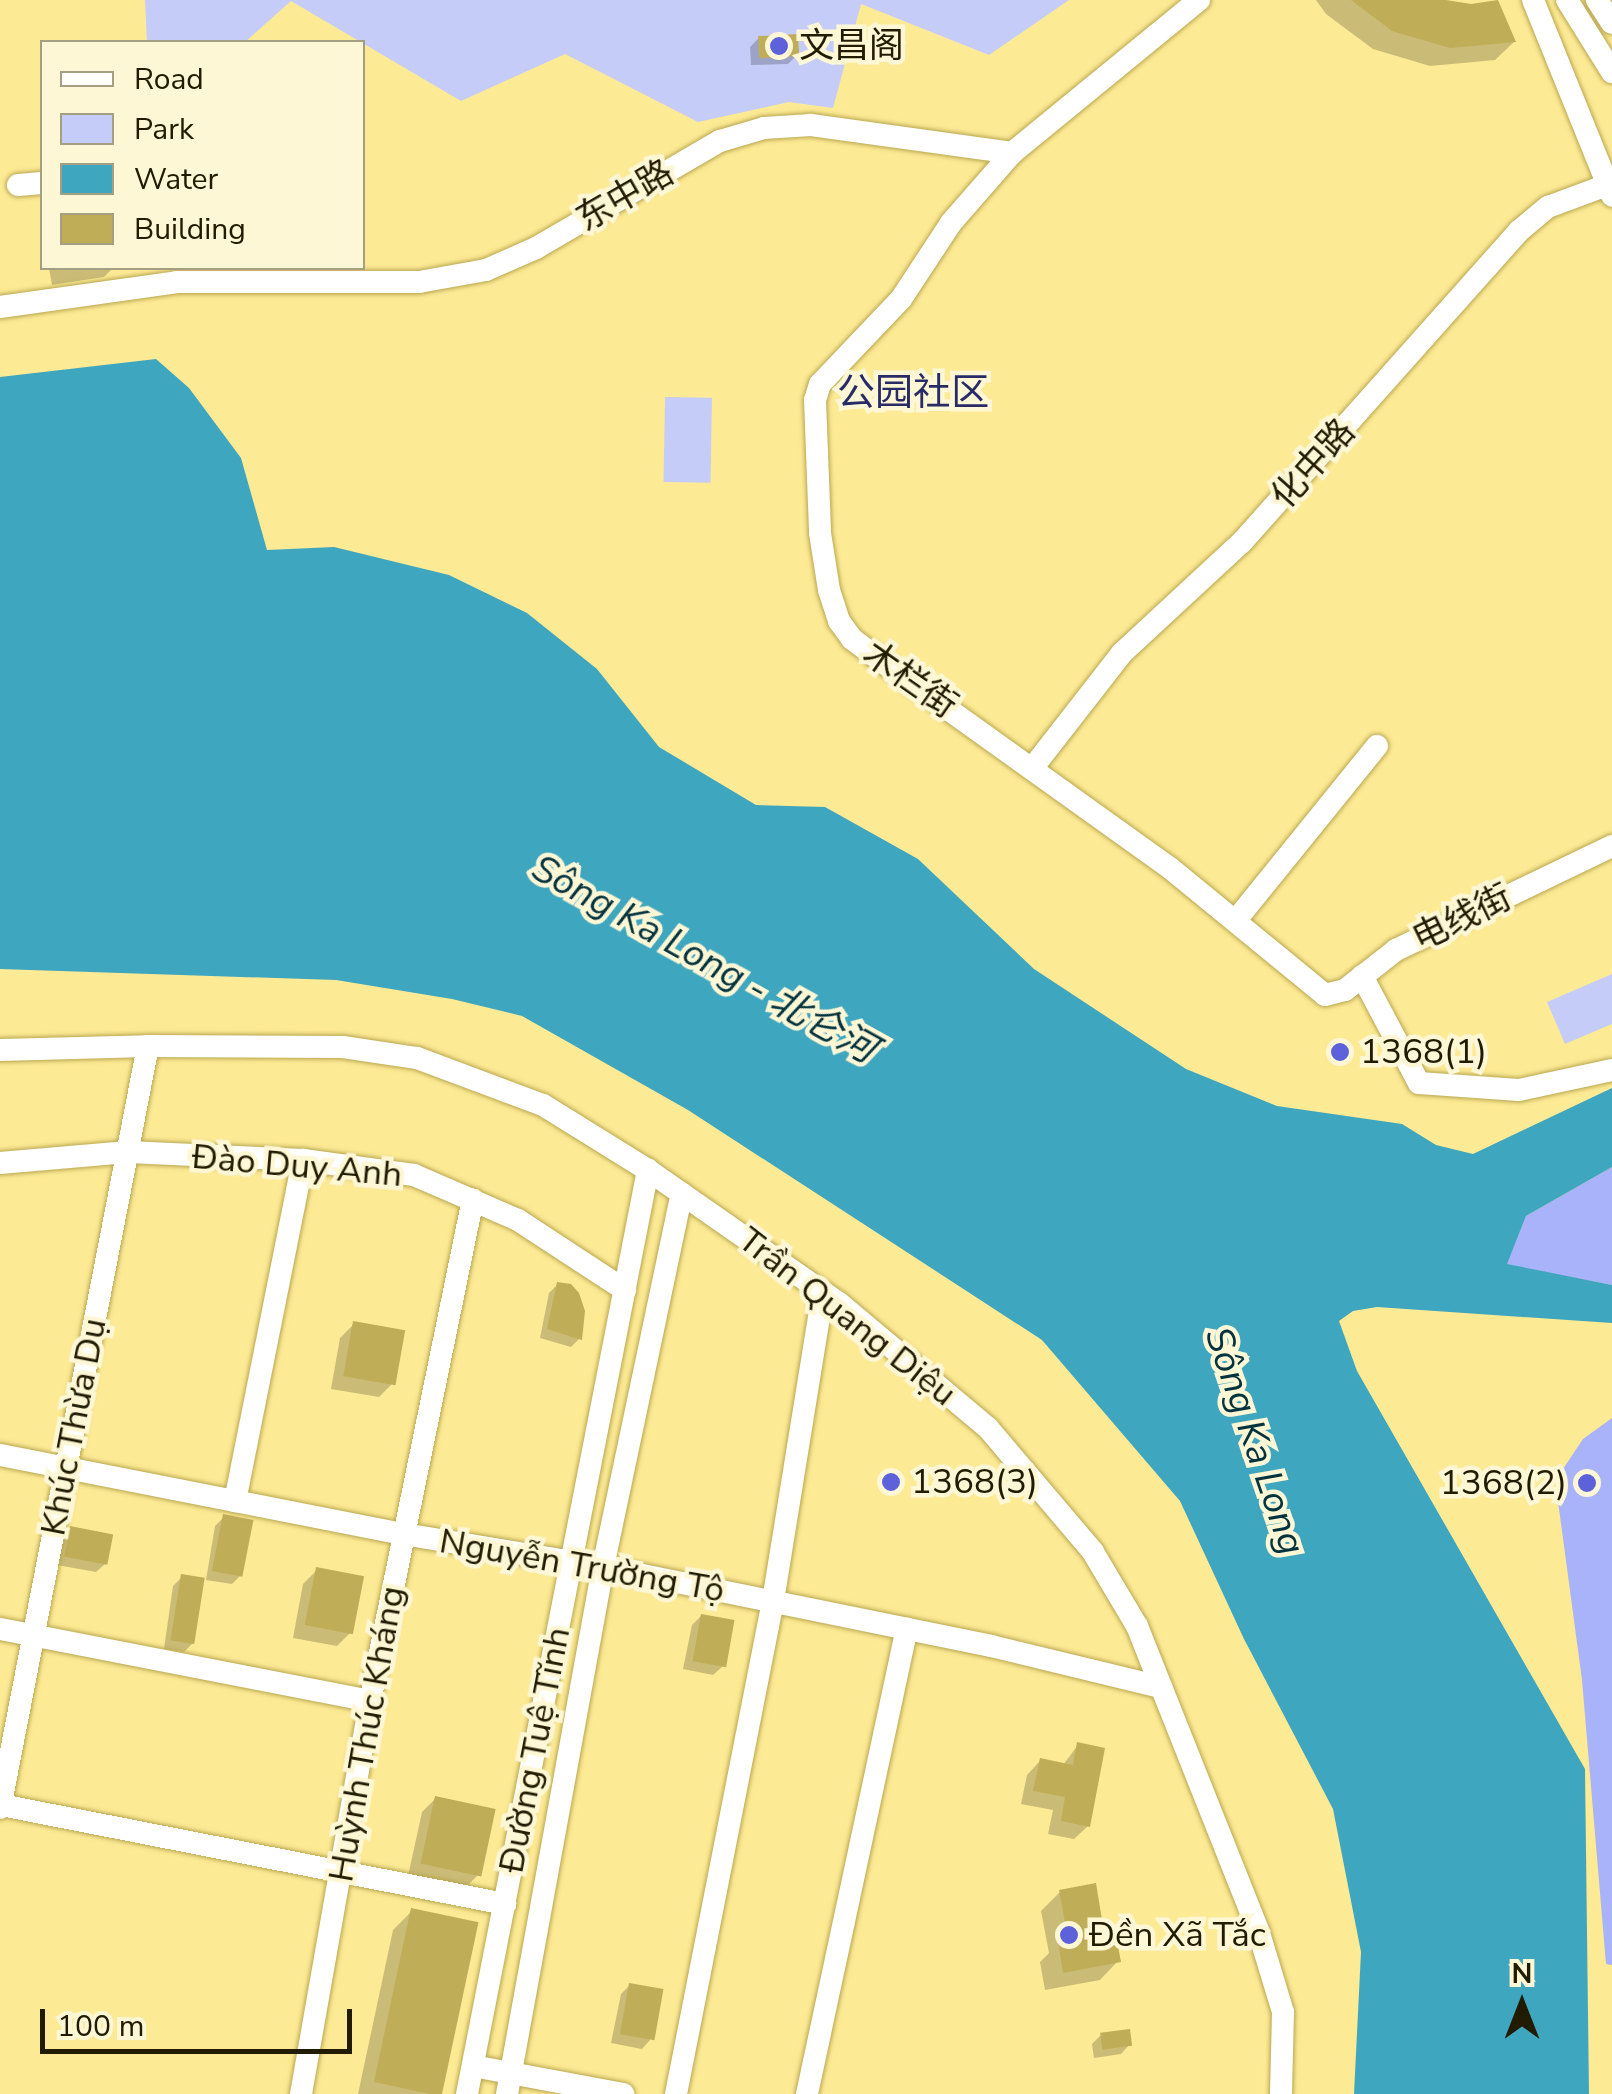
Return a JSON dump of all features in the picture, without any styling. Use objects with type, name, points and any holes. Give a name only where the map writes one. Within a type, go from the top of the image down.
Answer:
[{"type":"street","points":[[1012,153],[1199,0]]},
{"type":"street","points":[[1533,0],[1610,191]]},
{"type":"street","points":[[1566,0],[1612,72]]},
{"type":"street","points":[[1597,0],[1612,23]]},
{"type":"street","name":"东中路","points":[[0,307],[127,277],[419,282],[486,270],[536,248],[720,141],[764,128],[812,126],[1012,153]]},
{"type":"street","name":"木栏街","points":[[1012,153],[952,223],[901,298],[820,384],[815,400],[820,533],[828,590],[839,621],[852,638],[1034,766],[1236,920],[1318,992]]},
{"type":"street","points":[[18,184],[40,183]]},
{"type":"street","name":"化中路","points":[[1034,766],[1122,653],[1242,542],[1530,220],[1548,207],[1610,191]]},
{"type":"street","points":[[1236,920],[1378,746]]},
{"type":"street","name":"电线街","points":[[1318,992],[1334,995],[1407,944],[1612,846]]},
{"type":"street","points":[[1362,976],[1418,1083],[1519,1090],[1612,1070]]},
{"type":"street","name":"Khúc Thừa Dụ","points":[[0,1806],[148,1046]]},
{"type":"street","name":"Trần Quang Diệu","points":[[0,1050],[343,1047],[417,1058],[543,1104],[648,1170],[823,1292],[988,1428],[1093,1552],[1137,1626],[1259,1933],[1283,2012],[1281,2094]]},
{"type":"street","name":"Đào Duy Anh","points":[[0,1163],[128,1152],[303,1160],[414,1175],[518,1220],[625,1290]]},
{"type":"street","points":[[235,1500],[303,1160]]},
{"type":"street","name":"Đường Tuệ Tĩnh","points":[[467,2094],[648,1170]]},
{"type":"street","name":"Đường Tuệ Tĩnh","points":[[509,2083],[603,1567],[682,1193]]},
{"type":"street","name":"Huỳnh Thúc Kháng","points":[[301,2094],[370,1701],[473,1198]]},
{"type":"street","points":[[676,2094],[773,1602],[823,1292]]},
{"type":"street","name":"Nguyễn Trường Tộ","points":[[0,1455],[403,1534],[603,1567],[907,1629],[1161,1687]]},
{"type":"street","points":[[0,1629],[370,1701]]},
{"type":"street","points":[[807,2094],[907,1629]]},
{"type":"street","points":[[0,1806],[505,1904]]},
{"type":"street","points":[[473,2066],[509,2083],[623,2094]]},
{"type":"green space","points":[[145,0],[1069,0],[989,55],[861,4],[833,108],[789,102],[698,122],[565,54],[461,101],[365,45],[365,40],[357,40],[291,1],[247,40],[147,40]]},
{"type":"green space","points":[[665,397],[712,398],[711,483],[664,482]]},
{"type":"green space","points":[[1612,974],[1612,1024],[1565,1044],[1547,1002]]},
{"type":"shaded area","points":[[1612,1167],[1612,1285],[1506,1265],[1526,1216]]},
{"type":"shaded area","points":[[1612,1418],[1612,1965],[1606,1964],[1582,1680],[1557,1494],[1559,1475],[1583,1439]]},
{"type":"water","points":[[156,359],[189,388],[241,458],[267,550],[334,547],[449,575],[527,613],[597,669],[659,747],[756,805],[825,807],[918,859],[1034,969],[1186,1069],[1277,1106],[1402,1124],[1436,1145],[1473,1154],[1612,1088],[1612,1167],[1526,1216],[1507,1264],[1612,1285],[1612,1323],[1377,1307],[1353,1311],[1339,1321],[1357,1371],[1585,1769],[1589,2094],[1354,2094],[1361,1952],[1333,1809],[1244,1639],[1180,1501],[1042,1340],[688,1110],[522,1016],[452,999],[336,980],[0,969],[0,377]]},
{"type":"building","points":[[1351,0],[1446,0],[1471,4],[1498,0],[1516,42],[1450,48],[1392,31]]},
{"type":"building","name":"文昌阁","points":[[798,34],[799,56],[759,58],[758,36]]},
{"type":"building","points":[[557,1282],[571,1284],[579,1293],[585,1311],[582,1340],[547,1329]]},
{"type":"building","points":[[353,1321],[405,1330],[395,1385],[343,1376]]},
{"type":"building","points":[[223,1514],[253,1520],[242,1577],[212,1571]]},
{"type":"building","points":[[70,1526],[113,1534],[107,1565],[64,1556]]},
{"type":"building","points":[[316,1567],[364,1576],[353,1634],[305,1625]]},
{"type":"building","points":[[181,1574],[205,1578],[194,1644],[171,1640]]},
{"type":"building","points":[[701,1614],[734,1620],[726,1667],[693,1661]]},
{"type":"building","points":[[1077,1742],[1105,1748],[1090,1827],[1061,1821],[1065,1797],[1033,1791],[1040,1758],[1073,1765]]},
{"type":"building","points":[[435,1796],[496,1809],[481,1876],[421,1863]]},
{"type":"building","points":[[1096,1883],[1104,1932],[1115,1930],[1121,1962],[1063,1973],[1058,1941],[1068,1939],[1059,1890]]},
{"type":"building","points":[[411,1908],[478,1922],[442,2094],[374,2082]]},
{"type":"building","points":[[629,1983],[663,1989],[654,2040],[620,2034]]},
{"type":"building","points":[[1130,2029],[1132,2046],[1102,2050],[1100,2033]]},
{"type":"place","name":"文昌阁","points":[[779,46]]},
{"type":"place","name":"1368(1)","points":[[1340,1052]]},
{"type":"place","name":"1368(3)","points":[[891,1482]]},
{"type":"place","name":"1368(2)","points":[[1587,1483]]},
{"type":"place","name":"Đền Xã Tắc","points":[[1069,1935]]},
{"type":"district","name":"公园社区","points":[[913,393]]},
{"type":"water label","name":"Sông Ka Long - 北仑河","points":[[704,959]]},
{"type":"water label","name":"Sông Ka Long","points":[[1255,1441]]}]
